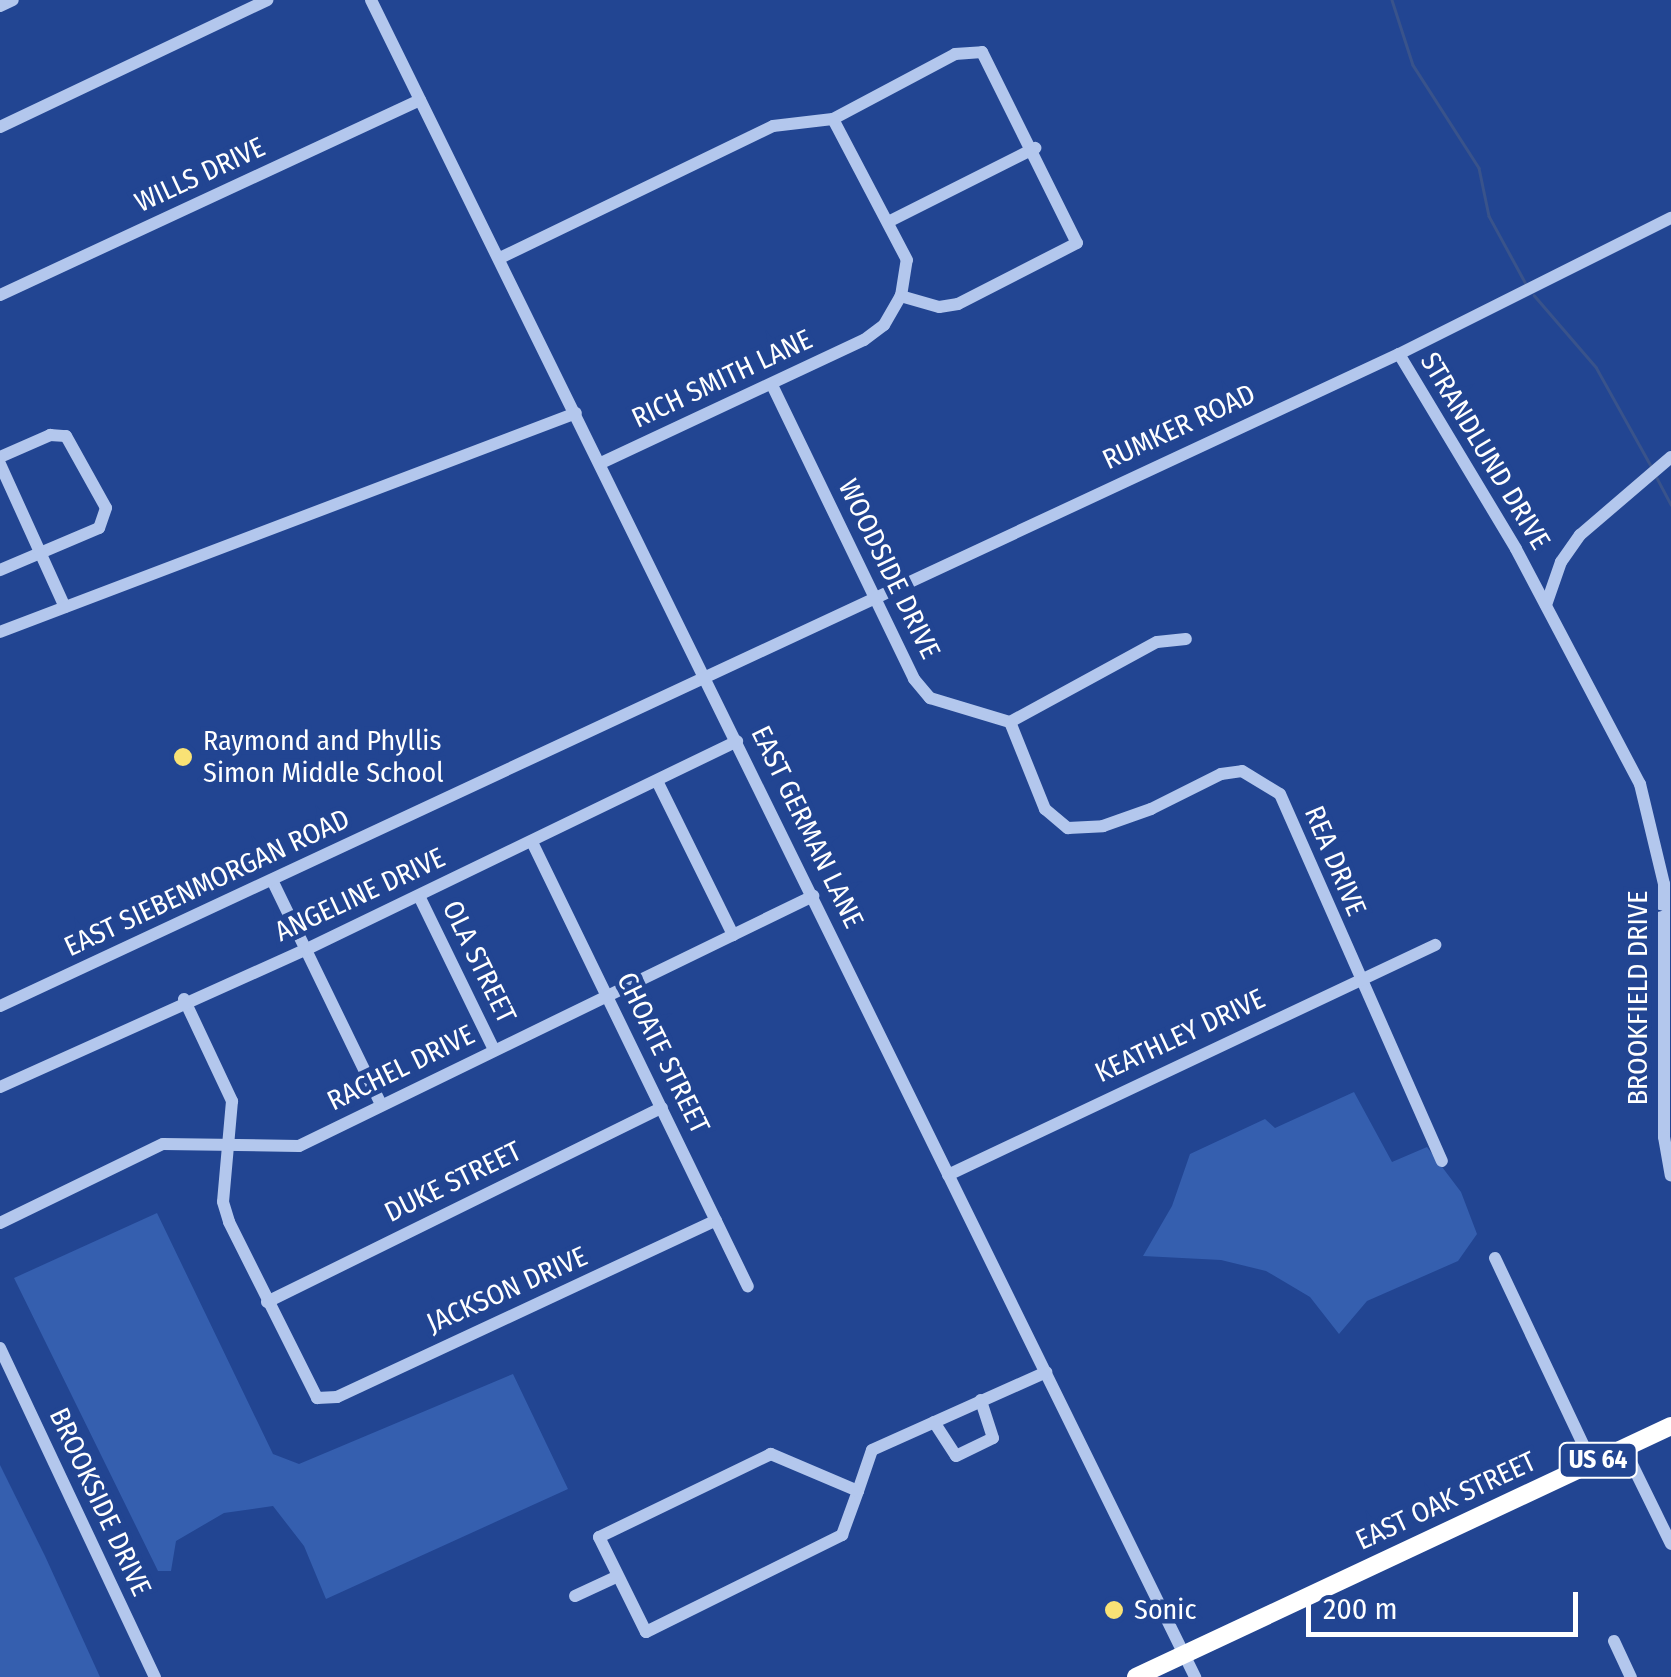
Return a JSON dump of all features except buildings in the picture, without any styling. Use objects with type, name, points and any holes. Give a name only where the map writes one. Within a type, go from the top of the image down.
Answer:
[{"type":"highway","name":"EAST OAK STREET","points":[[1136,1677],[1671,1426]]},
{"type":"street","points":[[0,6],[13,0]]},
{"type":"street","points":[[0,127],[266,0]]},
{"type":"street","name":"EAST GERMAN LANE","points":[[370,0],[707,678],[1195,1677]]},
{"type":"street","points":[[500,258],[773,126],[833,120],[842,109],[968,49],[988,58],[1035,148],[1077,242],[958,304],[939,306],[901,296],[909,271],[888,222],[833,120]]},
{"type":"street","name":"WILLS DRIVE","points":[[0,296],[420,100]]},
{"type":"street","points":[[888,222],[1035,148]]},
{"type":"street","name":"RUMKER ROAD","points":[[707,678],[1399,354],[1671,218]]},
{"type":"street","name":"RICH SMITH LANE","points":[[600,463],[864,340],[884,325],[901,296]]},
{"type":"street","name":"STRANDLUND DRIVE","points":[[1399,354],[1528,573]]},
{"type":"street","name":"WOODSIDE DRIVE","points":[[772,385],[874,598],[930,698],[1010,722]]},
{"type":"street","points":[[0,632],[576,413]]},
{"type":"street","points":[[0,570],[41,554],[99,528],[102,498],[66,436],[50,435],[0,461],[41,554],[65,607]]},
{"type":"street","points":[[1546,605],[1561,562],[1580,536],[1671,457]]},
{"type":"street","name":"BROOKFIELD DRIVE","points":[[1528,573],[1640,784],[1664,884],[1664,1137],[1671,1175]]},
{"type":"street","points":[[1010,722],[1157,642],[1186,639]]},
{"type":"street","name":"EAST SIEBENMORGAN ROAD","points":[[0,1006],[707,678]]},
{"type":"street","name":"REA DRIVE","points":[[1010,722],[1045,808],[1068,828],[1103,826],[1151,809],[1221,774],[1242,771],[1265,780],[1280,794],[1358,980],[1442,1161]]},
{"type":"street","name":"ANGELINE DRIVE","points":[[0,1086],[184,999],[305,950],[737,742]]},
{"type":"street","points":[[658,781],[733,935]]},
{"type":"street","name":"CHOATE STREET","points":[[532,842],[748,1286]]},
{"type":"street","points":[[272,880],[380,1104]]},
{"type":"street","name":"OLA STREET","points":[[419,896],[494,1050]]},
{"type":"street","name":"RACHEL DRIVE","points":[[0,1223],[163,1144],[299,1146],[813,896]]},
{"type":"street","name":"KEATHLEY DRIVE","points":[[948,1175],[1435,945]]},
{"type":"street","points":[[184,999],[232,1101],[222,1202],[267,1302]]},
{"type":"street","name":"DUKE STREET","points":[[267,1302],[662,1108]]},
{"type":"street","name":"JACKSON DRIVE","points":[[267,1302],[317,1398],[336,1398],[716,1220]]},
{"type":"street","points":[[1495,1258],[1592,1463]]},
{"type":"street","name":"BROOKSIDE DRIVE","points":[[0,1348],[156,1677]]},
{"type":"street","points":[[858,1491],[771,1454],[599,1537],[646,1632],[830,1545],[842,1535],[858,1491],[872,1450],[1046,1372]]},
{"type":"street","points":[[934,1422],[951,1454],[981,1444],[994,1435],[982,1400]]},
{"type":"street","points":[[1623,1446],[1671,1544]]},
{"type":"street","points":[[575,1596],[618,1576]]},
{"type":"street","points":[[1614,1641],[1631,1677]]},
{"type":"shaded area","points":[[1354,1092],[1392,1162],[1427,1147],[1461,1192],[1477,1234],[1458,1261],[1367,1301],[1339,1334],[1310,1297],[1266,1271],[1221,1260],[1143,1256],[1172,1206],[1190,1154],[1265,1119],[1275,1128]]},
{"type":"shaded area","points":[[157,1213],[273,1454],[299,1464],[513,1374],[568,1489],[326,1599],[304,1546],[273,1506],[224,1513],[176,1541],[171,1571],[158,1571],[14,1278]]},
{"type":"shaded area","points":[[0,1465],[45,1556],[100,1677],[0,1677]]},
{"type":"waterway","points":[[1392,0],[1413,65],[1479,168],[1489,216],[1525,282]]},
{"type":"waterway","points":[[1534,295],[1596,367],[1651,466]]},
{"type":"waterway","points":[[1657,478],[1671,504]]},
{"type":"place","name":"Raymond and Phyllis Simon Middle School","points":[[183,757]]},
{"type":"place","name":"Sonic","points":[[1114,1610]]}]
